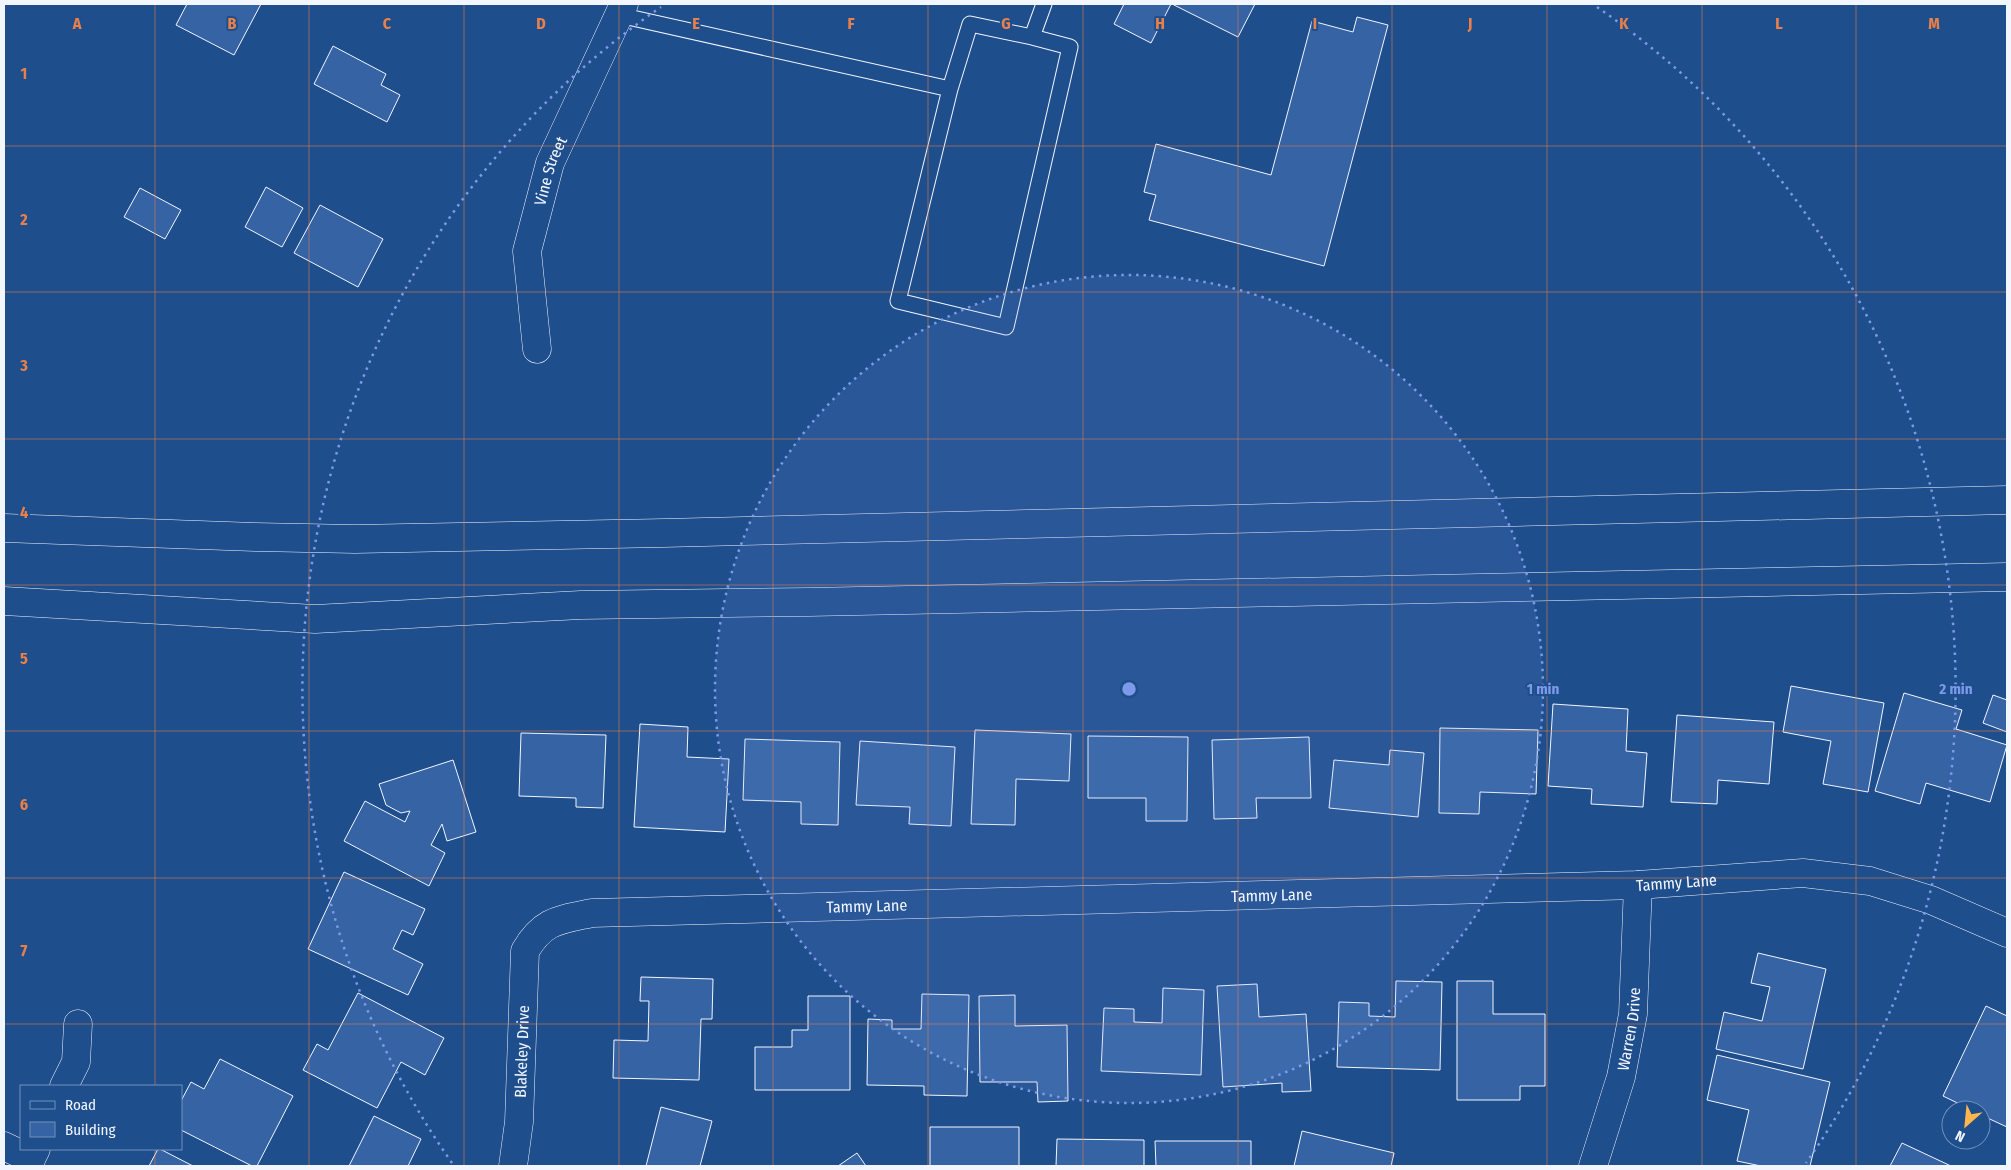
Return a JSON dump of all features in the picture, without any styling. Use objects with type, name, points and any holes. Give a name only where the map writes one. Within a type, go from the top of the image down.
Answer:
[{"type":"main road","name":"Vine Street","points":[[537,349],[526,251],[550,163],[622,9]]},
{"type":"main road","points":[[4,528],[255,538],[355,539],[2007,500]]},
{"type":"main road","points":[[4,601],[315,619],[581,605],[2007,577]]},
{"type":"main road","name":"Tammy Lane","points":[[533,937],[545,927],[560,920],[592,913],[1638,885],[1804,873],[1870,882],[1931,900],[2007,933]]},
{"type":"main road","name":"Warren Drive","points":[[1593,1166],[1621,1077],[1633,1014],[1638,885]]},
{"type":"main road","name":"Blakeley Drive","points":[[513,1166],[520,1103],[524,1010],[523,967],[525,951],[533,937]]},
{"type":"main road","points":[[64,1085],[76,1062],[78,1024]]},
{"type":"main road","points":[[4,1146],[31,1158]]},
{"type":"lane","points":[[1032,37],[1044,4]]},
{"type":"lane","points":[[622,9],[950,89]]},
{"type":"lane","points":[[970,24],[1032,37],[1070,48],[1006,327],[898,301],[950,89],[970,24]]},
{"type":"building","points":[[187,4],[261,4],[234,55],[176,25]]},
{"type":"building","points":[[1124,4],[1171,4],[1151,43],[1114,24]]},
{"type":"building","points":[[1172,4],[1255,4],[1238,37]]},
{"type":"building","points":[[1357,17],[1388,25],[1324,266],[1149,220],[1156,195],[1144,192],[1156,144],[1271,175],[1312,21],[1353,32]]},
{"type":"building","points":[[333,46],[386,74],[381,85],[400,95],[387,122],[314,84]]},
{"type":"building","points":[[266,187],[303,208],[282,247],[245,227]]},
{"type":"building","points":[[140,188],[181,210],[165,239],[124,217]]},
{"type":"building","points":[[320,205],[383,239],[358,287],[294,253]]},
{"type":"building","points":[[1791,686],[1884,703],[1868,792],[1823,784],[1831,741],[1783,732]]},
{"type":"building","points":[[1904,693],[1962,710],[1956,729],[2007,745],[1990,802],[1926,783],[1920,804],[1875,791]]},
{"type":"building","points":[[1993,695],[2007,700],[2007,732],[1983,723]]},
{"type":"building","points":[[1553,704],[1628,709],[1626,751],[1647,753],[1643,807],[1591,804],[1592,789],[1548,786]]},
{"type":"building","points":[[1677,715],[1774,722],[1769,784],[1718,780],[1717,804],[1671,802]]},
{"type":"building","points":[[640,724],[688,727],[687,757],[729,759],[725,832],[634,827]]},
{"type":"building","points":[[1440,728],[1538,730],[1536,794],[1480,792],[1479,814],[1439,813]]},
{"type":"building","points":[[975,730],[1071,734],[1069,781],[1016,779],[1015,825],[971,824]]},
{"type":"building","points":[[521,733],[606,735],[603,808],[576,807],[576,798],[519,796]]},
{"type":"building","points":[[1088,736],[1188,737],[1187,821],[1146,821],[1146,798],[1088,798]]},
{"type":"building","points":[[1309,737],[1311,798],[1256,798],[1257,818],[1214,819],[1212,740]]},
{"type":"building","points":[[745,739],[840,742],[838,825],[801,824],[801,802],[743,800]]},
{"type":"building","points":[[860,741],[955,747],[951,826],[909,824],[910,807],[856,805]]},
{"type":"building","points":[[1390,750],[1424,753],[1418,817],[1329,808],[1334,760],[1389,765]]},
{"type":"building","points":[[453,760],[476,832],[447,841],[442,824],[431,845],[445,853],[429,886],[344,841],[365,801],[405,822],[410,811],[401,813],[386,805],[379,784]]},
{"type":"building","points":[[344,872],[425,909],[413,935],[402,930],[393,949],[423,964],[408,995],[308,949]]},
{"type":"building","points":[[1758,953],[1826,969],[1803,1069],[1716,1049],[1724,1012],[1762,1021],[1770,987],[1751,983]]},
{"type":"building","points":[[641,977],[713,979],[712,1019],[701,1019],[699,1080],[613,1078],[614,1040],[648,1041],[649,1001],[640,1001]]},
{"type":"building","points":[[1396,981],[1442,982],[1440,1070],[1337,1067],[1339,1002],[1369,1003],[1369,1016],[1395,1017]]},
{"type":"building","points":[[1457,981],[1493,981],[1493,1014],[1545,1014],[1545,1086],[1520,1086],[1520,1100],[1457,1100]]},
{"type":"building","points":[[1257,984],[1259,1017],[1306,1014],[1311,1091],[1282,1092],[1282,1083],[1223,1087],[1217,986]]},
{"type":"building","points":[[1163,988],[1204,990],[1201,1075],[1101,1071],[1104,1008],[1134,1009],[1134,1022],[1162,1023]]},
{"type":"building","points":[[358,993],[444,1038],[425,1075],[401,1062],[377,1108],[303,1070],[317,1044],[328,1050]]},
{"type":"building","points":[[922,994],[969,995],[967,1096],[924,1095],[924,1086],[867,1085],[868,1019],[892,1020],[892,1029],[921,1029]]},
{"type":"building","points":[[1015,995],[1015,1026],[1067,1025],[1068,1101],[1038,1102],[1037,1082],[980,1082],[979,996]]},
{"type":"building","points":[[808,996],[850,996],[850,1090],[755,1090],[755,1047],[792,1047],[792,1030],[808,1030]]},
{"type":"building","points":[[1986,1006],[2007,1016],[2007,1127],[1991,1120],[1991,1100],[1951,1100],[1943,1096]]},
{"type":"building","points":[[1717,1055],[1830,1082],[1810,1166],[1761,1166],[1737,1161],[1749,1110],[1707,1100]]},
{"type":"building","points":[[220,1059],[293,1096],[257,1166],[252,1166],[182,1131],[182,1099],[191,1082],[204,1089]]},
{"type":"building","points":[[661,1107],[712,1121],[700,1166],[646,1166]]},
{"type":"building","points":[[374,1116],[421,1139],[408,1166],[349,1166]]},
{"type":"building","points":[[930,1127],[1019,1127],[1019,1166],[930,1166]]},
{"type":"building","points":[[1302,1131],[1394,1153],[1391,1166],[1294,1166]]},
{"type":"building","points":[[1057,1139],[1144,1140],[1144,1166],[1056,1166]]},
{"type":"building","points":[[1155,1141],[1251,1141],[1251,1166],[1156,1166]]},
{"type":"building","points":[[1902,1143],[1951,1166],[1890,1166]]},
{"type":"building","points":[[157,1150],[162,1150],[193,1166],[149,1166]]},
{"type":"building","points":[[857,1153],[866,1166],[838,1166]]}]
